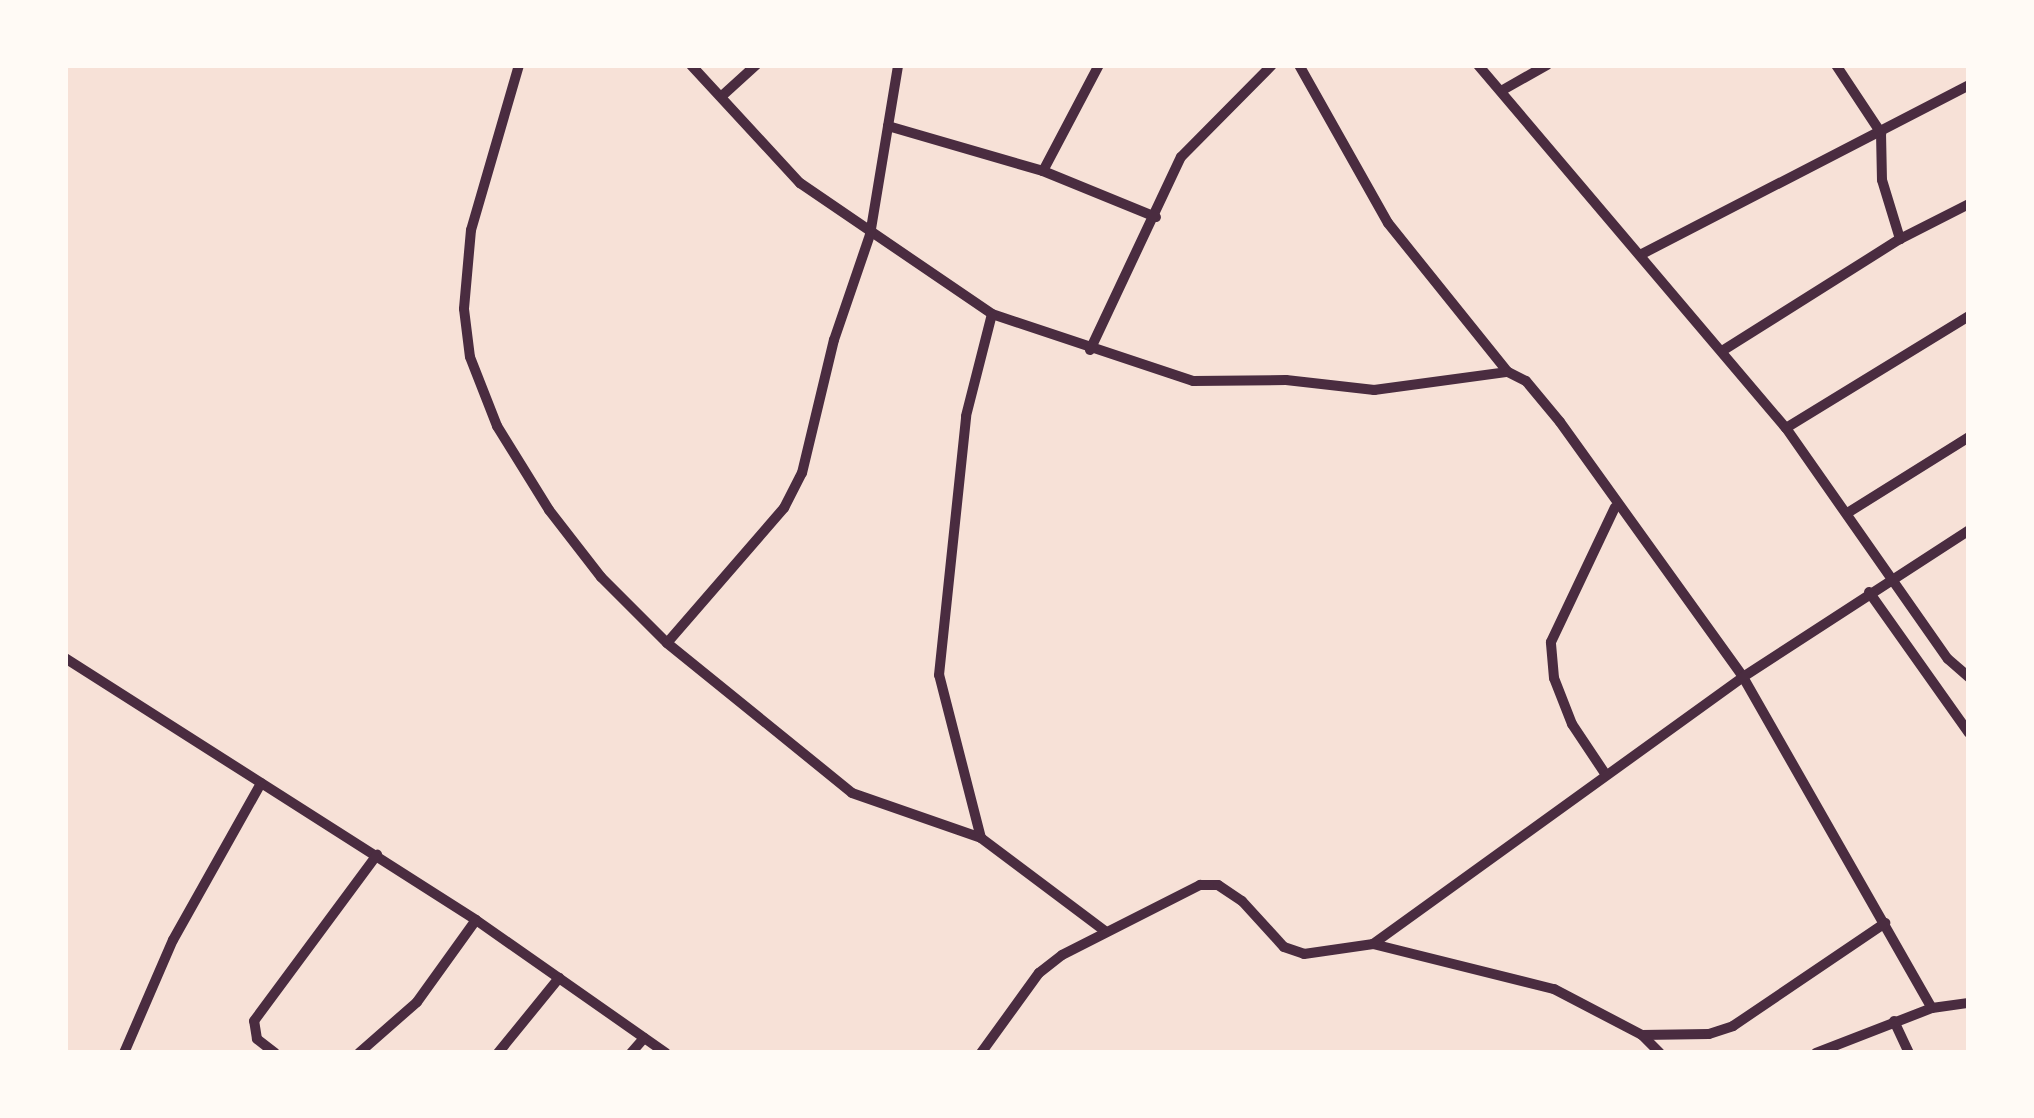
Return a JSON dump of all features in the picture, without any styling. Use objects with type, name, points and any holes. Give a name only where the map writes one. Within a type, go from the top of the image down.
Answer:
[{"type":"street","points":[[519,65],[471,230],[464,309],[470,357],[497,426],[549,510],[602,578],[667,643],[852,793],[980,838],[1105,931]]},
{"type":"street","points":[[691,65],[723,95],[762,147],[870,235],[992,314],[1178,377],[1231,383],[1266,380],[1374,390],[1508,372]]},
{"type":"street","points":[[723,95],[756,65]]},
{"type":"street","points":[[667,643],[784,508],[802,473],[834,340],[870,235],[898,65]]},
{"type":"street","points":[[1043,171],[1099,65]]},
{"type":"street","points":[[1090,350],[1181,157],[1272,65]]},
{"type":"street","points":[[1299,65],[1388,224],[1508,372],[1526,382],[1560,422],[1615,507],[1743,677],[1932,1008]]},
{"type":"street","points":[[1478,65],[1786,428],[1849,512],[1890,578],[1969,677]]},
{"type":"street","points":[[1501,91],[1547,65]]},
{"type":"street","points":[[1836,65],[1880,134],[1882,180],[1900,239]]},
{"type":"street","points":[[1640,255],[1969,85]]},
{"type":"street","points":[[888,126],[1043,171],[1156,217]]},
{"type":"street","points":[[1722,351],[1900,239],[1969,204]]},
{"type":"street","points":[[980,838],[940,675],[966,416],[992,314]]},
{"type":"street","points":[[1786,428],[1969,316]]},
{"type":"street","points":[[1849,512],[1969,437]]},
{"type":"street","points":[[1606,775],[1572,724],[1554,678],[1552,642],[1615,507]]},
{"type":"street","points":[[1373,944],[1743,677],[1969,530]]},
{"type":"street","points":[[1869,592],[1969,734]]},
{"type":"street","points":[[65,658],[476,920],[666,1053]]},
{"type":"street","points":[[124,1053],[173,940],[261,783]]},
{"type":"street","points":[[274,1053],[257,1039],[254,1021],[377,855]]},
{"type":"street","points":[[981,1053],[1039,973],[1105,931],[1200,885],[1218,885],[1284,947],[1304,954],[1373,944],[1554,989],[1642,1035],[1660,1053]]},
{"type":"street","points":[[359,1053],[417,1002],[476,920]]},
{"type":"street","points":[[1642,1035],[1709,1034],[1733,1026],[1885,923]]},
{"type":"street","points":[[498,1053],[558,978]]},
{"type":"street","points":[[1816,1053],[1932,1008],[1969,1003]]},
{"type":"street","points":[[1894,1021],[1910,1053]]},
{"type":"street","points":[[631,1053],[644,1038]]}]
